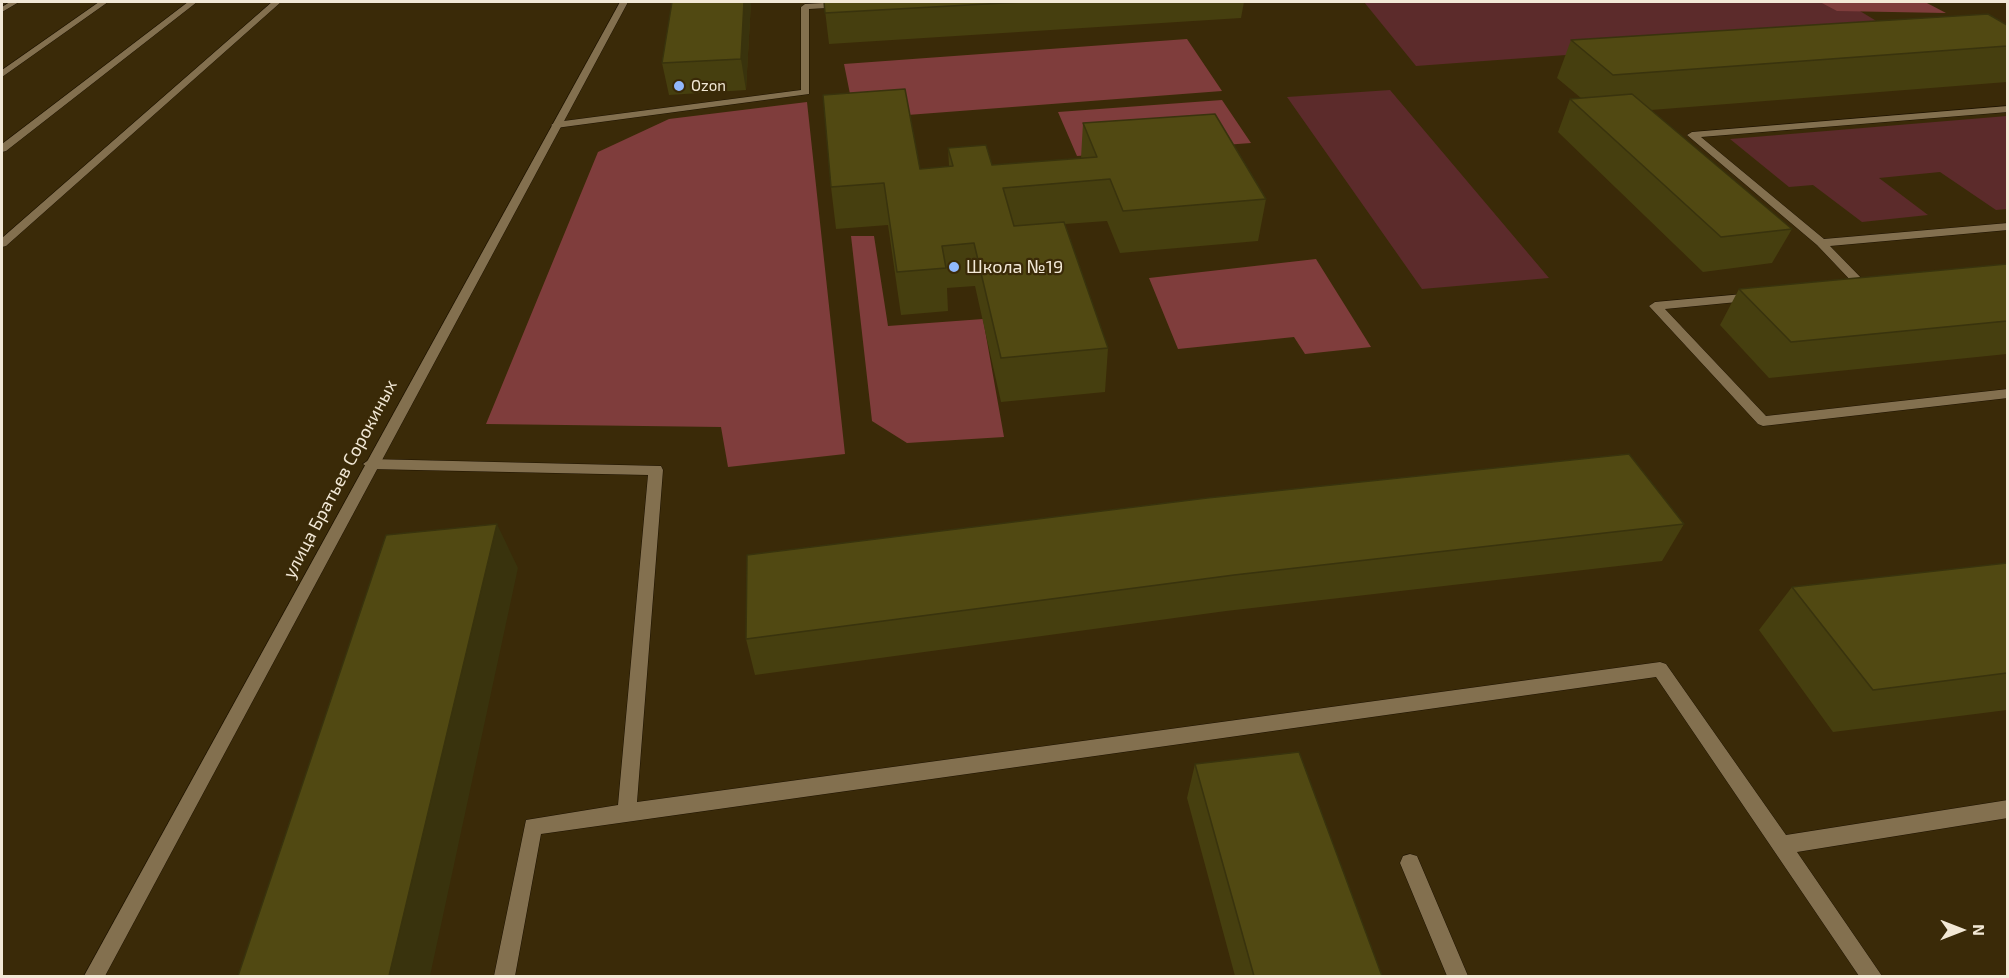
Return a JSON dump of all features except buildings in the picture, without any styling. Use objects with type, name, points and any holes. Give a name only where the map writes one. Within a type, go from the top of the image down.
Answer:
[{"type":"street","points":[[2,10],[15,2]]},
{"type":"street","points":[[2,74],[104,2]]},
{"type":"street","points":[[2,149],[193,2]]},
{"type":"street","points":[[2,244],[277,2]]},
{"type":"street","name":"улица Братьев Сорокиных","points":[[94,976],[370,464],[624,2]]},
{"type":"street","points":[[556,125],[806,92],[804,4],[851,4]]},
{"type":"street","points":[[1841,289],[1864,287],[1821,243],[1692,135],[2007,110]]},
{"type":"street","points":[[1821,243],[2007,226]]},
{"type":"street","points":[[1762,296],[1655,306],[1763,421],[2007,393]]},
{"type":"street","points":[[370,464],[656,470],[627,812]]},
{"type":"street","points":[[504,976],[533,826],[1660,669],[1871,976]]},
{"type":"street","points":[[1781,845],[2007,809]]},
{"type":"street","points":[[1410,863],[1458,976]]},
{"type":"shaded area","points":[[1364,2],[1845,2],[1893,31],[1416,66]]},
{"type":"shaded area","points":[[1820,2],[1925,2],[1946,13],[1837,11]]},
{"type":"shaded area","points":[[1187,39],[1222,91],[855,119],[844,64]]},
{"type":"shaded area","points":[[1390,90],[1549,278],[1422,289],[1287,97]]},
{"type":"shaded area","points":[[1222,100],[1251,143],[1077,156],[1058,112]]},
{"type":"shaded area","points":[[807,102],[845,454],[728,467],[721,427],[486,424],[598,152],[669,119]]},
{"type":"shaded area","points":[[2007,116],[2007,209],[1996,210],[1940,172],[1879,178],[1928,215],[1862,222],[1813,185],[1789,187],[1730,139]]},
{"type":"shaded area","points":[[851,236],[874,236],[888,326],[983,319],[1004,437],[907,443],[872,421]]},
{"type":"shaded area","points":[[1316,259],[1371,347],[1305,354],[1294,337],[1178,349],[1149,278]]},
{"type":"place","name":"Ozon","points":[[679,86]]},
{"type":"place","name":"Школа №19","points":[[954,267]]}]
